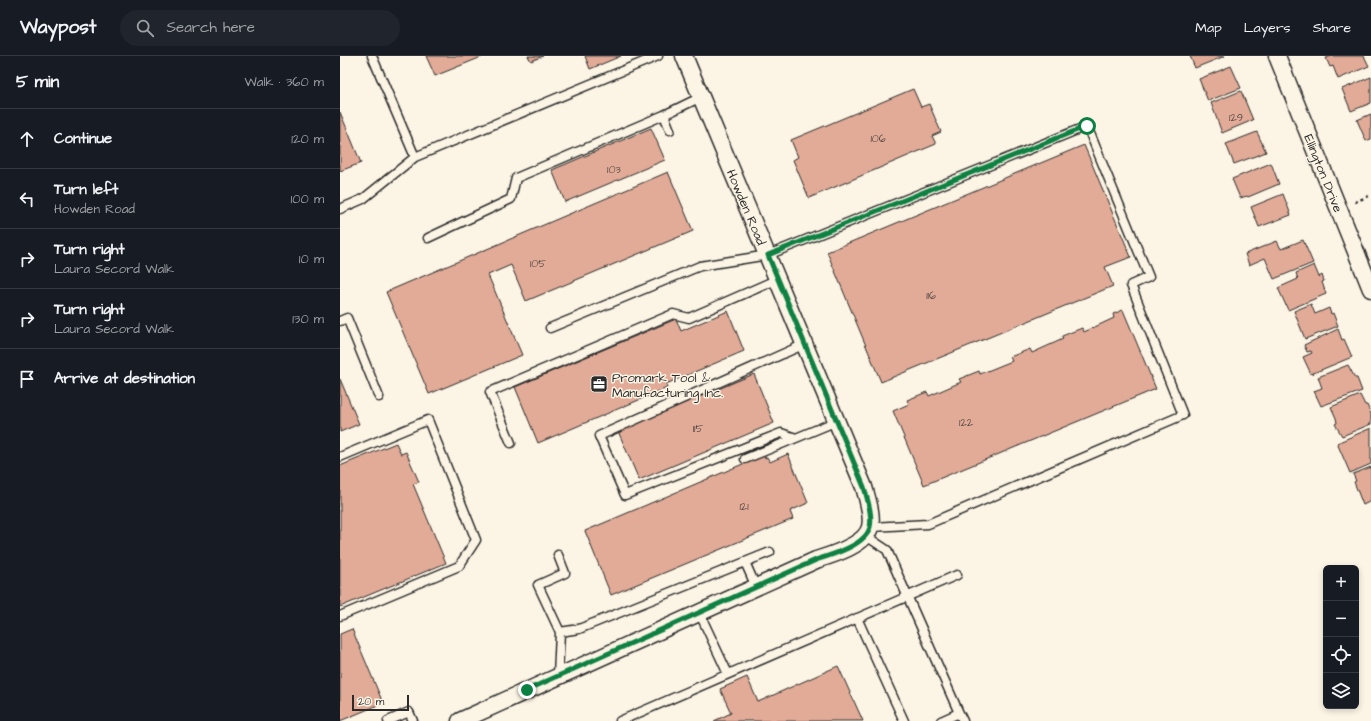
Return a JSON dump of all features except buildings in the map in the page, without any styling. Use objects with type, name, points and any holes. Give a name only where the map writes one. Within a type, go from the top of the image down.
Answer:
[{"type":"street","name":"Howden Road","points":[[684,56],[864,487],[869,526]]},
{"type":"street","name":"Ellington Drive","points":[[1277,56],[1371,289]]},
{"type":"street","points":[[460,721],[699,612],[816,560],[838,552],[858,542],[869,526]]},
{"type":"lane","points":[[372,56],[415,157]]},
{"type":"lane","points":[[340,209],[363,199],[415,157],[658,56]]},
{"type":"lane","points":[[428,238],[511,199],[516,178],[664,116],[701,97]]},
{"type":"lane","points":[[664,116],[670,130]]},
{"type":"lane","points":[[550,328],[700,266],[768,255],[1087,126],[1149,277],[1131,285],[1183,415],[928,524],[869,526]]},
{"type":"lane","points":[[511,443],[490,392],[674,314],[688,318],[778,279]]},
{"type":"lane","points":[[340,321],[347,318],[378,397]]},
{"type":"lane","points":[[796,438],[781,433],[625,495],[599,436],[804,344]]},
{"type":"lane","points":[[340,457],[428,420],[476,540],[459,566],[340,616]]},
{"type":"lane","points":[[745,460],[837,421]]},
{"type":"lane","points":[[869,526],[887,550],[963,721]]},
{"type":"lane","points":[[560,632],[579,629],[770,552]]},
{"type":"lane","points":[[558,555],[565,573],[538,585],[560,632],[558,676]]},
{"type":"lane","points":[[745,562],[756,587]]},
{"type":"lane","points":[[620,721],[956,575]]},
{"type":"lane","points":[[699,612],[728,674]]},
{"type":"lane","points":[[857,618],[904,721]]},
{"type":"lane","points":[[388,721],[409,712],[413,721]]},
{"type":"lane","points":[[941,721],[959,713]]},
{"type":"place","name":"Promark Tool & Manufacturing Inc.","points":[[599,384]]},
{"type":"route","points":[[527,690],[816,560],[838,552],[858,542],[866,536],[871,526],[869,504],[864,487],[768,255],[1087,126]]}]
